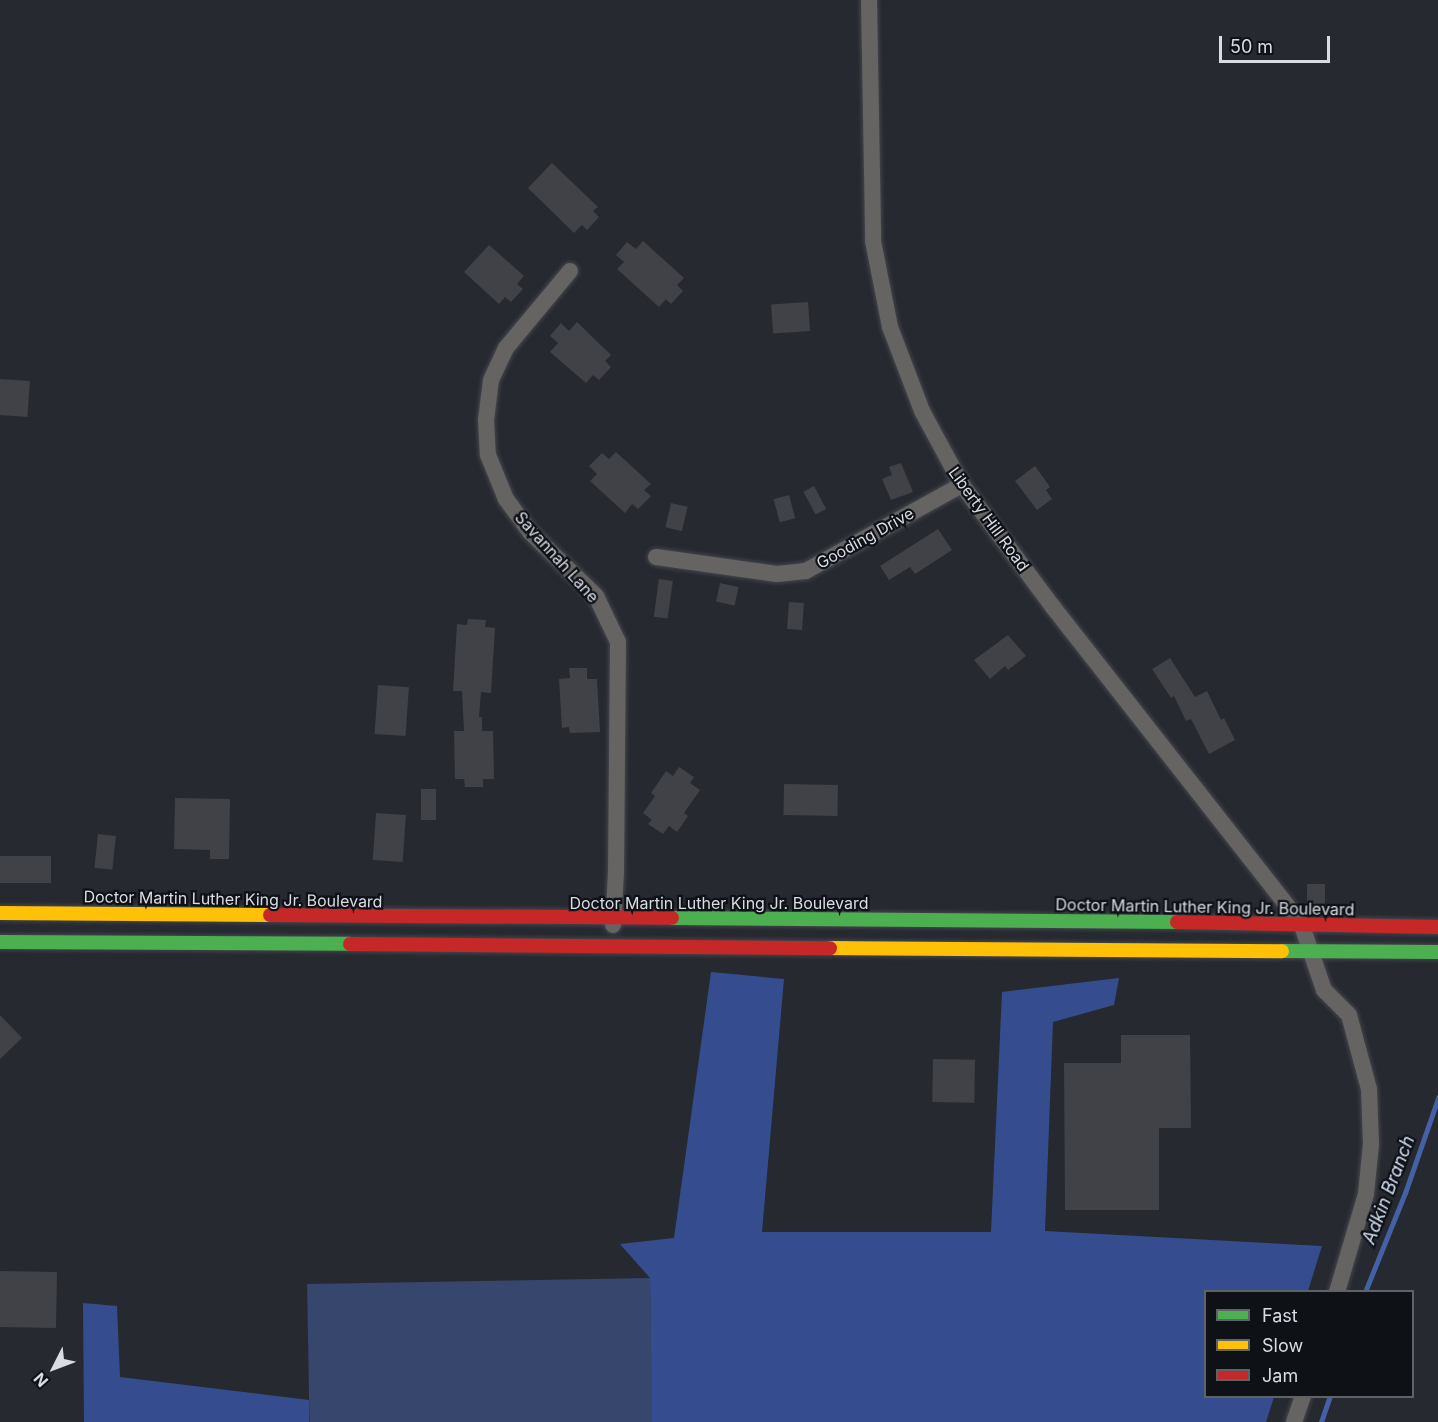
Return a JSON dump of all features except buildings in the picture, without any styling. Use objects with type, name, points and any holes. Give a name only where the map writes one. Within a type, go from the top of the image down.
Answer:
[{"type":"highway","name":"Doctor Martin Luther King Jr. Boulevard","points":[[0,913],[1301,923],[1438,927]]},
{"type":"highway","points":[[0,942],[613,944],[1438,952]]},
{"type":"street","name":"Liberty Hill Road","points":[[869,0],[873,241],[884,300],[905,373],[940,447],[962,485],[1103,671],[1301,923]]},
{"type":"street","name":"Savannah Lane","points":[[570,271],[506,348],[491,380],[486,420],[488,455],[512,508],[530,532],[596,596],[618,642],[616,872],[613,944]]},
{"type":"street","name":"Gooding Drive","points":[[656,556],[777,574],[806,571],[962,485]]},
{"type":"street","points":[[1301,923],[1324,990],[1349,1015],[1369,1089],[1371,1144],[1366,1194],[1338,1290]]},
{"type":"street","points":[[1294,1422],[1302,1398]]},
{"type":"shaded area","points":[[711,972],[784,979],[762,1232],[991,1232],[1002,992],[1119,978],[1114,1005],[1053,1022],[1045,1231],[1322,1246],[1308,1290],[1204,1290],[1204,1398],[1274,1398],[1266,1422],[652,1422],[650,1278],[620,1244],[674,1238]]},
{"type":"shaded area","points":[[650,1278],[653,1422],[309,1422],[307,1284]]},
{"type":"shaded area","points":[[83,1303],[117,1306],[120,1377],[309,1400],[309,1422],[84,1422]]},
{"type":"waterway","name":"Adkin Branch","points":[[1366,1290],[1405,1193],[1438,1098]]},
{"type":"waterway","name":"Adkin Branch","points":[[1321,1422],[1329,1398]]},
{"type":"traffic: fast","points":[[672,918],[1177,922]]},
{"type":"traffic: fast","points":[[0,942],[350,944]]},
{"type":"traffic: fast","points":[[1282,951],[1438,952]]},
{"type":"traffic: slow","points":[[0,913],[270,915]]},
{"type":"traffic: slow","points":[[830,948],[1282,951]]},
{"type":"traffic: jam","points":[[270,915],[672,918]]},
{"type":"traffic: jam","points":[[1177,922],[1438,927]]},
{"type":"traffic: jam","points":[[350,944],[830,948]]}]
